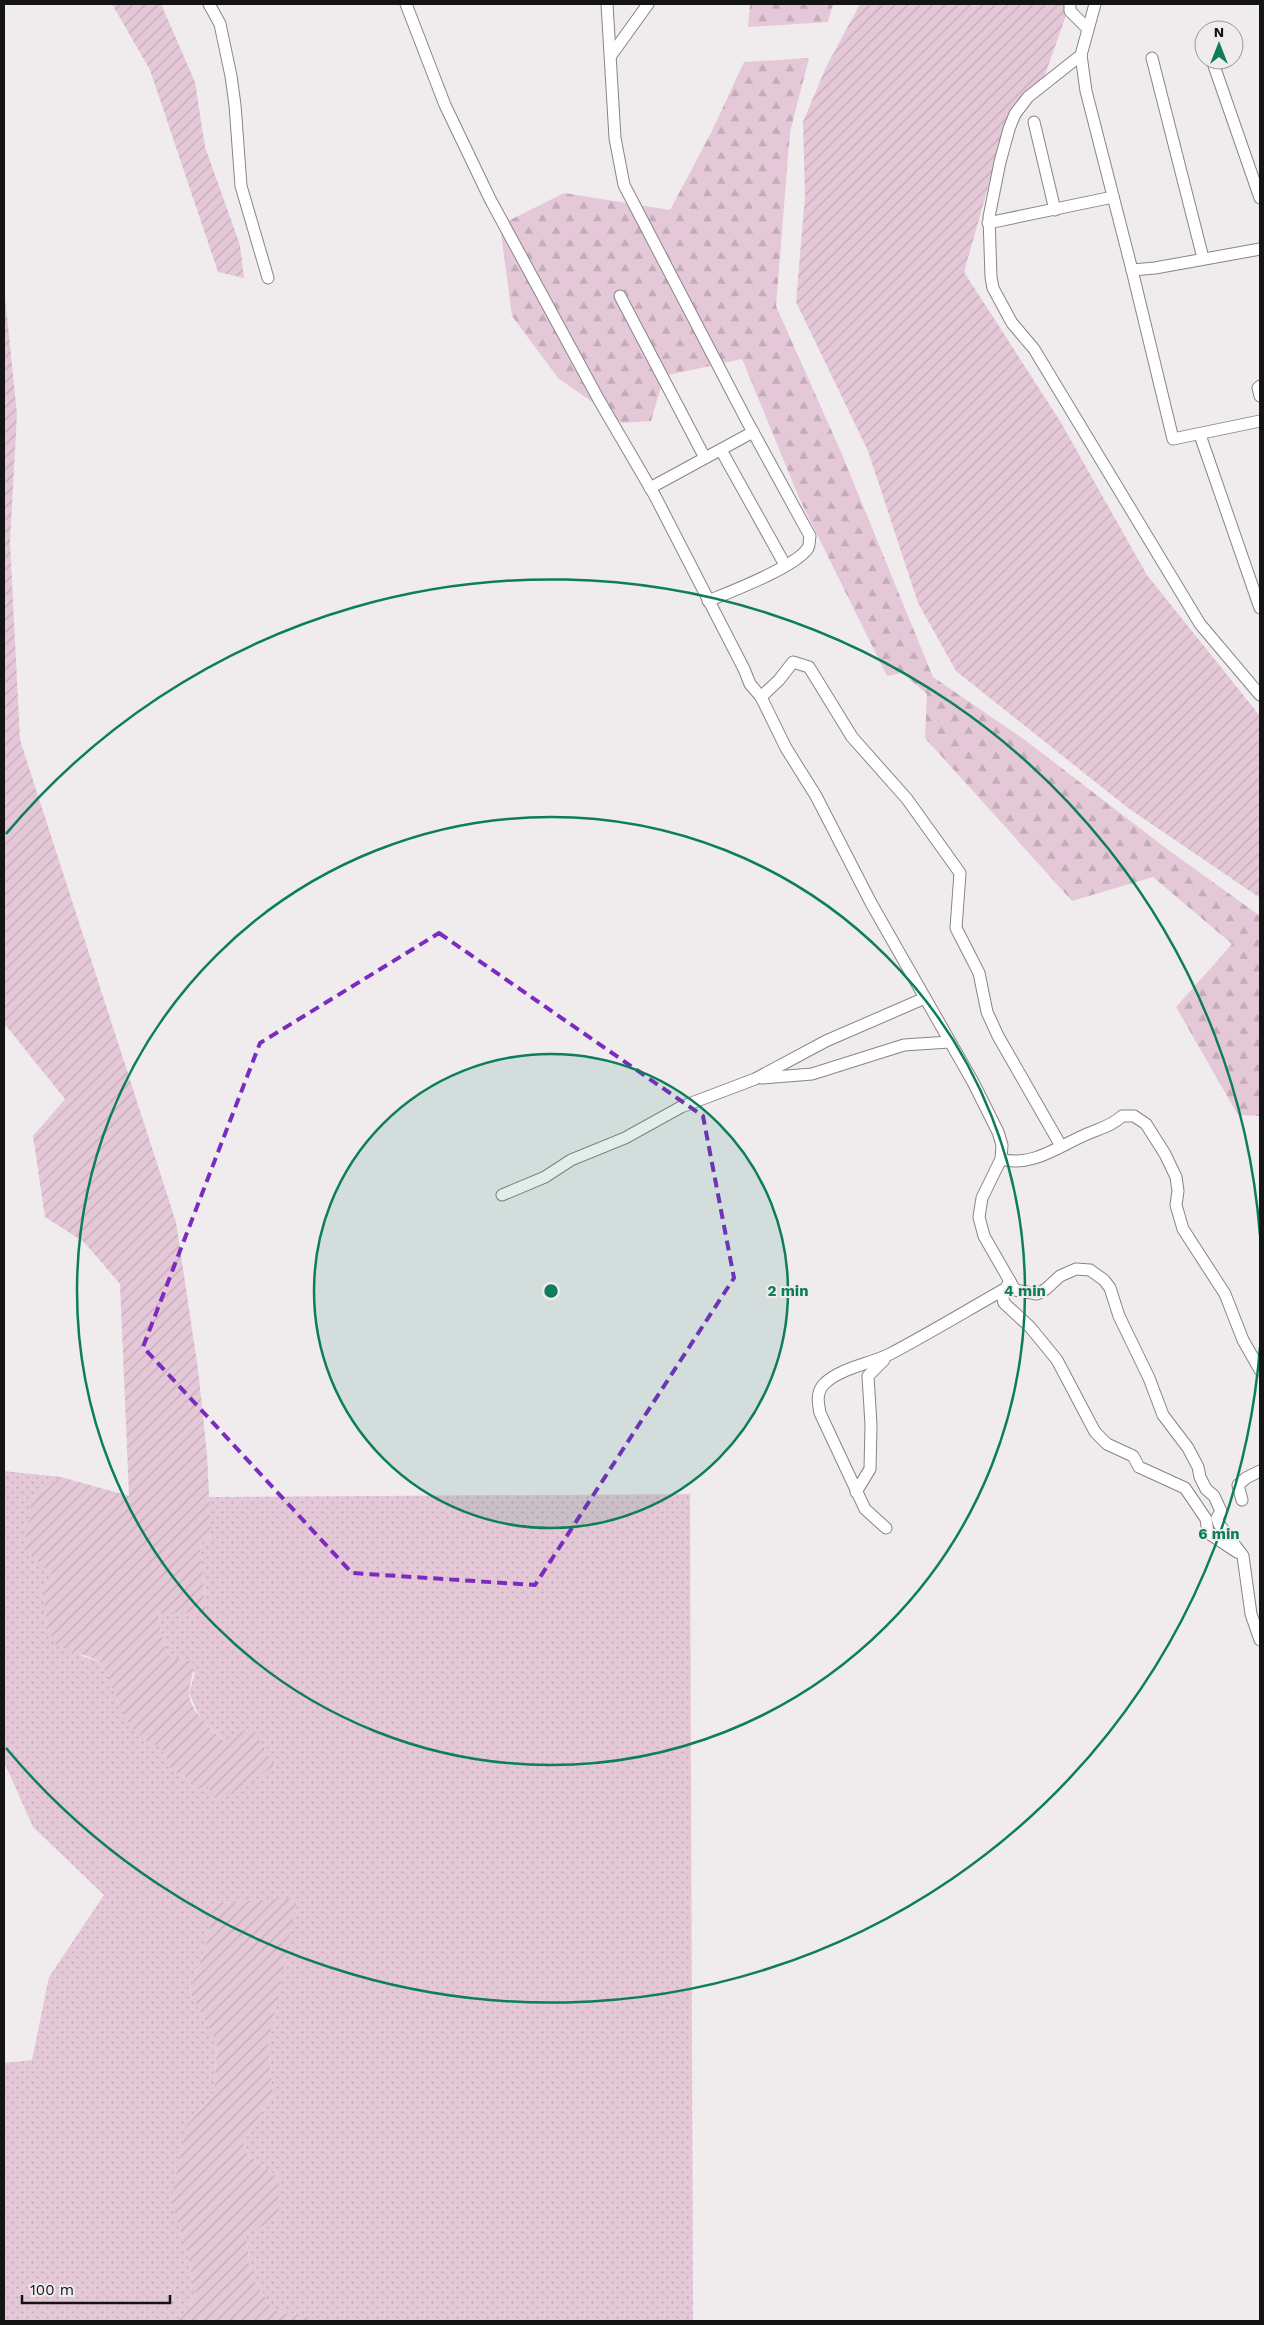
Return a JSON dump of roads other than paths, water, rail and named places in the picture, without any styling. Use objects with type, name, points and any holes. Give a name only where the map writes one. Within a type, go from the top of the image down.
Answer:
[{"type":"street","points":[[209,4],[220,24],[229,69],[235,105],[241,186],[268,278]]},
{"type":"street","points":[[406,4],[445,105],[490,199],[650,488],[750,684],[761,697],[786,748],[828,818],[871,903],[905,959],[949,1042],[973,1082],[998,1132],[1002,1145],[1002,1158],[982,1198],[979,1217],[984,1236],[1007,1285],[1015,1290],[1033,1295],[1042,1292],[1054,1280],[1072,1270],[1090,1270],[1104,1280],[1110,1288],[1119,1316],[1149,1378],[1163,1415],[1188,1448],[1198,1467],[1200,1477],[1219,1505],[1221,1512],[1217,1518],[1219,1524],[1243,1556],[1251,1614],[1260,1640]]},
{"type":"street","points":[[607,4],[612,54],[615,138],[624,186],[753,432],[810,536],[807,549],[786,566],[740,588],[708,600]]},
{"type":"street","points":[[612,54],[648,4]]},
{"type":"street","points":[[1070,4],[1070,11],[1087,28]]},
{"type":"street","points":[[1095,4],[1080,55],[1086,91],[1173,439],[1260,422]]},
{"type":"street","points":[[1080,55],[1028,97],[1015,114],[1009,129],[988,222],[992,282],[1012,323],[1034,349],[1200,624],[1260,695]]},
{"type":"street","points":[[1152,58],[1204,258]]},
{"type":"street","points":[[1215,70],[1260,198]]},
{"type":"street","points":[[1034,122],[1055,210]]},
{"type":"street","points":[[988,222],[1113,197]]},
{"type":"street","points":[[1132,270],[1155,268],[1260,249]]},
{"type":"street","points":[[620,296],[705,458]]},
{"type":"street","points":[[1260,386],[1258,388],[1260,396]]},
{"type":"street","points":[[650,488],[753,432]]},
{"type":"street","points":[[1200,435],[1260,608]]},
{"type":"street","points":[[721,450],[786,566]]},
{"type":"street","points":[[761,697],[779,680],[792,662],[809,667],[852,737],[893,781],[950,857],[960,873],[956,928],[979,973],[988,1012],[1004,1047],[1061,1146]]},
{"type":"street","points":[[502,1194],[545,1176],[571,1160],[625,1138],[681,1107],[755,1079],[826,1041],[925,998]]},
{"type":"street","points":[[755,1079],[812,1074],[904,1045],[949,1042]]},
{"type":"street","points":[[1002,1158],[1025,1160],[1044,1155],[1116,1122],[1122,1116],[1134,1116],[1146,1124],[1176,1176],[1178,1191],[1176,1205],[1183,1229],[1225,1294],[1240,1335],[1260,1370]]},
{"type":"street","points":[[886,1528],[865,1509],[820,1412],[818,1396],[823,1385],[838,1375],[888,1355],[1007,1285]]},
{"type":"street","points":[[1007,1285],[1004,1303],[1030,1327],[1057,1360],[1096,1432],[1107,1444],[1133,1456],[1139,1467],[1185,1488],[1206,1520],[1208,1533],[1243,1556]]},
{"type":"street","points":[[856,1492],[870,1469],[871,1411],[868,1376],[888,1355]]},
{"type":"street","points":[[1242,1500],[1238,1485],[1246,1478],[1260,1471]]}]
